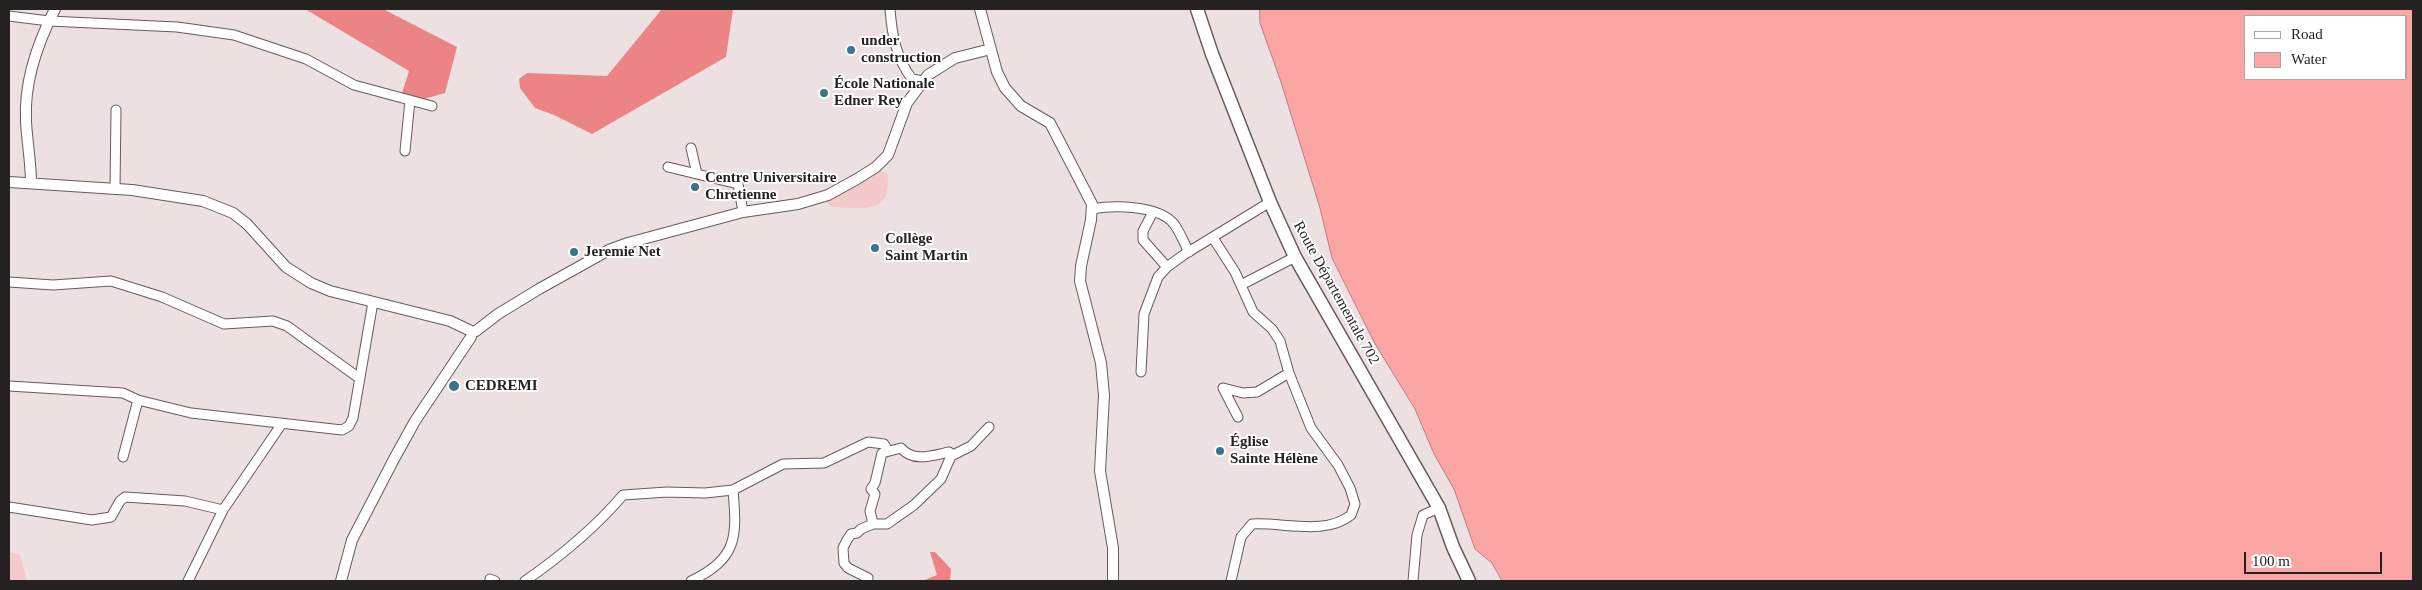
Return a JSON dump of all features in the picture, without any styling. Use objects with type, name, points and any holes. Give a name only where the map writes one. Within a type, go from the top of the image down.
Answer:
[{"type":"main road","name":"Route Départementale 702","points":[[1197,9],[1212,54],[1270,202],[1295,257],[1439,508],[1453,547],[1470,581]]},
{"type":"street","points":[[31,183],[31,156],[26,120],[28,85],[49,21],[56,9]]},
{"type":"street","points":[[890,9],[895,50],[902,66],[912,79],[923,81]]},
{"type":"street","points":[[980,9],[997,72],[1005,88],[1021,106],[1050,123],[1085,189],[1092,209],[1092,220],[1081,266],[1080,281],[1101,363],[1103,387],[1100,471],[1113,548],[1113,581]]},
{"type":"street","points":[[9,16],[49,21],[177,27],[234,35],[306,58],[354,85],[432,106]]},
{"type":"street","points":[[341,581],[352,540],[394,459],[415,421],[473,333],[498,314],[592,258],[628,243],[743,212],[798,204],[828,195],[876,167],[888,155],[908,103],[923,81],[935,69],[955,58],[991,49]]},
{"type":"street","points":[[406,151],[410,100]]},
{"type":"street","points":[[115,190],[116,110]]},
{"type":"street","points":[[691,148],[697,174]]},
{"type":"street","points":[[668,166],[738,184],[743,212]]},
{"type":"street","points":[[9,182],[182,197],[216,205],[247,224],[276,258],[297,276],[330,291],[450,321],[473,333]]},
{"type":"street","points":[[1141,372],[1144,314],[1158,277],[1167,267],[1189,252],[1270,202]]},
{"type":"street","points":[[1092,209],[1106,206],[1138,208],[1161,215],[1173,223],[1189,252]]},
{"type":"street","points":[[1153,212],[1143,231],[1143,240],[1167,267]]},
{"type":"street","points":[[1213,238],[1241,285],[1253,312],[1272,329],[1280,341],[1311,428],[1338,465],[1350,488],[1355,504],[1354,510],[1344,520],[1326,525],[1252,524],[1241,537],[1231,581]]},
{"type":"street","points":[[1241,285],[1295,257]]},
{"type":"street","points":[[9,282],[52,285],[112,281],[162,297],[224,324],[273,321],[287,326],[359,378]]},
{"type":"street","points":[[9,386],[123,393],[138,400],[192,413],[281,425],[342,430],[349,426],[353,418],[373,302]]},
{"type":"street","points":[[1238,417],[1223,388],[1243,393],[1257,392],[1290,373]]},
{"type":"street","points":[[123,457],[138,400]]},
{"type":"street","points":[[188,581],[223,510],[281,425]]},
{"type":"street","points":[[867,581],[868,578],[848,568],[844,563],[843,548],[851,534],[857,533],[861,529],[873,524],[887,524],[914,505],[941,479],[953,455],[971,446],[989,427]]},
{"type":"street","points":[[525,581],[561,556],[608,513],[623,495],[667,492],[705,493],[733,490],[783,464],[824,463],[868,442],[884,444],[888,451]]},
{"type":"street","points":[[873,524],[870,511],[875,494],[871,489],[875,483],[882,453],[901,448],[904,453],[915,457],[934,456],[949,452],[953,455]]},
{"type":"street","points":[[691,581],[720,561],[728,551],[736,526],[733,490]]},
{"type":"street","points":[[9,507],[92,520],[111,517],[120,501],[125,497],[185,501],[223,510]]},
{"type":"street","points":[[1413,581],[1417,535],[1422,515],[1439,508]]},
{"type":"shaded area","points":[[305,9],[383,9],[457,47],[445,93],[420,100],[402,93],[409,71]]},
{"type":"shaded area","points":[[662,9],[733,9],[726,57],[592,134],[554,115],[535,108],[520,88],[519,79],[527,73],[607,76]]},
{"type":"shaded area","points":[[880,171],[887,173],[888,187],[886,196],[881,202],[864,208],[832,207],[828,204],[826,200],[829,196],[869,179]]},
{"type":"shaded area","points":[[9,552],[20,555],[27,581],[9,581]]},
{"type":"shaded area","points":[[930,552],[935,552],[951,569],[950,581],[922,581],[937,575]]},
{"type":"water","points":[[1260,9],[2413,9],[2413,581],[1502,581],[1492,563],[1475,549],[1454,489],[1434,454],[1415,409],[1374,342],[1332,258],[1320,208],[1281,82],[1260,23]]},
{"type":"place","name":"under construction","points":[[851,50]]},
{"type":"place","name":"École Nationale Edner Rey","points":[[824,93]]},
{"type":"place","name":"Centre Universitaire Chretienne","points":[[695,187]]},
{"type":"place","name":"Collège Saint Martin","points":[[875,248]]},
{"type":"place","name":"Jeremie Net","points":[[574,252]]},
{"type":"place","name":"CEDREMI","points":[[454,386]]},
{"type":"place","name":"Église Sainte Hélène","points":[[1220,451]]}]
